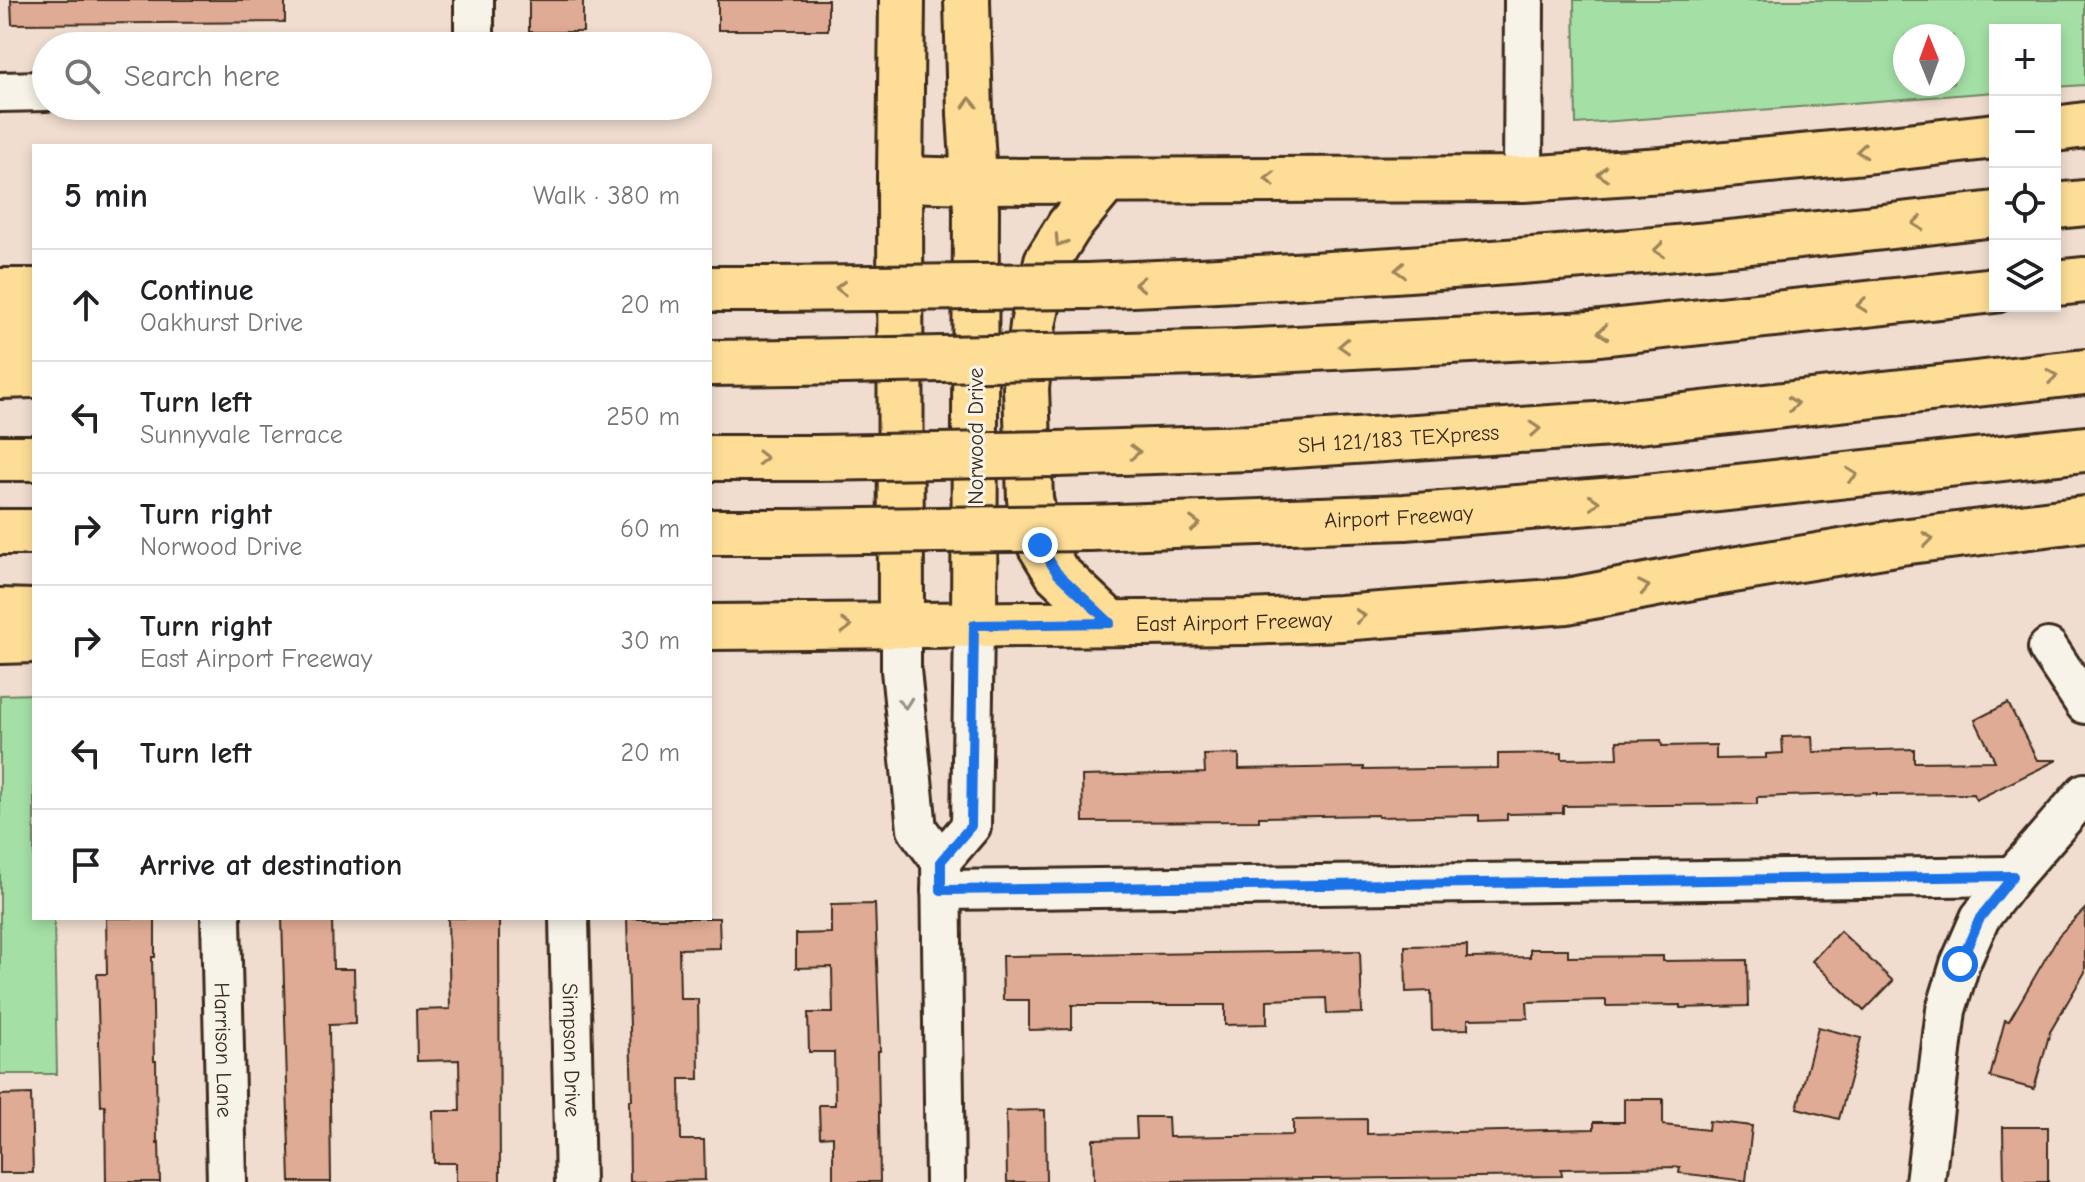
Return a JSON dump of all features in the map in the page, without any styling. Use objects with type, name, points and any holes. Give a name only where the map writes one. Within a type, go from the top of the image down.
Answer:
[{"type":"main road","points":[[712,627],[901,625],[902,0]]},
{"type":"main road","name":"Norwood Drive","points":[[967,0],[976,226],[974,625]]},
{"type":"main road","points":[[2061,128],[2085,125]]},
{"type":"main road","points":[[900,179],[1523,179],[1679,169],[1989,137]]},
{"type":"main road","points":[[1107,180],[1069,226],[1047,261],[1033,325],[1026,388],[1030,499],[1040,545],[1057,573],[1110,623]]},
{"type":"main road","points":[[2061,205],[2085,203]]},
{"type":"main road","points":[[712,289],[1087,286],[1238,280],[1597,256],[1989,215]]},
{"type":"main road","points":[[2061,282],[2085,280]]},
{"type":"main road","points":[[0,291],[32,291]]},
{"type":"main road","points":[[712,363],[1236,352],[1591,334],[1989,291]]},
{"type":"main road","points":[[0,334],[32,334]]},
{"type":"main road","name":"SH 121/183 TEXpress","points":[[712,458],[1057,454],[1250,448],[1596,425],[2085,372]]},
{"type":"main road","points":[[0,376],[32,375]]},
{"type":"main road","name":"Airport Freeway","points":[[712,532],[1089,528],[1405,517],[1627,499],[2085,449]]},
{"type":"main road","points":[[0,458],[32,458]]},
{"type":"main road","name":"East Airport Freeway","points":[[901,625],[1248,622],[1567,601],[1901,542],[2085,519]]},
{"type":"main road","points":[[0,532],[32,532]]},
{"type":"main road","points":[[0,611],[32,612]]},
{"type":"main road","points":[[0,641],[32,640]]},
{"type":"street","points":[[474,0],[474,32]]},
{"type":"street","points":[[1523,179],[1524,0]]},
{"type":"street","points":[[0,92],[32,91]]},
{"type":"street","points":[[901,625],[901,670],[917,829],[941,876],[945,1182]]},
{"type":"street","name":"Norwood Drive","points":[[941,876],[971,826],[974,625]]},
{"type":"street","points":[[2048,648],[2085,704]]},
{"type":"street","points":[[1925,1182],[1946,1010],[1960,964],[1980,918],[2085,793]]},
{"type":"street","points":[[941,876],[2013,876]]},
{"type":"street","name":"Harrison Lane","points":[[221,920],[227,1182]]},
{"type":"street","name":"Simpson Drive","points":[[569,920],[575,1182]]},
{"type":"green space","points":[[1574,0],[2085,0],[2085,85],[2061,87],[2061,24],[1989,24],[1989,92],[1965,94],[1965,24],[1893,24],[1893,96],[1943,96],[1576,124]]},
{"type":"green space","points":[[32,694],[32,920],[54,920],[57,1074],[0,1074],[0,695]]},
{"type":"building","points":[[11,0],[285,0],[285,22],[12,24]]},
{"type":"building","points":[[529,0],[583,0],[583,32],[529,32]]},
{"type":"building","points":[[718,0],[828,0],[828,30],[718,30]]},
{"type":"building","points":[[2008,703],[2037,760],[2057,760],[1976,800],[1973,794],[1877,793],[1757,797],[1757,804],[1563,806],[1563,813],[1507,814],[1507,820],[1479,821],[1479,815],[1378,815],[1259,817],[1259,821],[1083,822],[1082,776],[1205,773],[1204,755],[1239,754],[1239,769],[1498,768],[1498,754],[1562,753],[1562,759],[1618,758],[1617,741],[1661,740],[1662,746],[1716,745],[1716,759],[1766,758],[1766,754],[1783,753],[1782,737],[1812,736],[1813,752],[1914,749],[1914,762],[1995,761],[1975,720]]},
{"type":"building","points":[[875,904],[880,1182],[833,1182],[833,1136],[820,1137],[819,1105],[835,1105],[834,1052],[809,1052],[808,1013],[833,1013],[832,967],[796,968],[796,934],[831,933],[831,905]]},
{"type":"building","points":[[2085,909],[2085,972],[2050,1032],[2034,1089],[1990,1077],[2005,1020],[2009,1021],[2059,935]]},
{"type":"building","points":[[719,918],[720,948],[679,949],[680,999],[698,999],[699,1079],[680,1079],[681,1140],[704,1140],[705,1180],[630,1182],[629,1100],[632,1100],[627,920]]},
{"type":"building","points":[[106,920],[155,920],[155,957],[152,957],[160,1182],[106,1182],[97,974],[107,974]]},
{"type":"building","points":[[282,920],[332,920],[333,969],[354,969],[355,1024],[329,1025],[331,1182],[290,1182]]},
{"type":"building","points":[[448,920],[499,920],[500,1182],[456,1182],[456,1163],[434,1163],[433,1111],[460,1111],[459,1060],[417,1061],[416,1010],[450,1009]]},
{"type":"building","points":[[1840,931],[1893,981],[1864,1011],[1812,961]]},
{"type":"building","points":[[1467,945],[1467,958],[1530,957],[1530,949],[1568,949],[1568,957],[1663,956],[1663,961],[1747,960],[1748,1006],[1606,1006],[1606,1000],[1527,1002],[1528,1018],[1468,1019],[1468,1029],[1432,1030],[1431,991],[1406,992],[1405,946]]},
{"type":"building","points":[[1360,951],[1362,1013],[1327,1014],[1326,998],[1267,1000],[1267,1024],[1225,1025],[1225,1005],[1072,1005],[1072,1029],[1029,1030],[1029,1000],[1003,1000],[1002,956]]},
{"type":"building","points":[[1818,1027],[1861,1038],[1839,1119],[1797,1108]]},
{"type":"building","points":[[31,1094],[33,1173],[0,1173],[0,1095]]},
{"type":"building","points":[[1624,1099],[1663,1099],[1663,1125],[1708,1130],[1709,1121],[1752,1126],[1746,1181],[1679,1173],[1680,1167],[1561,1169],[1562,1176],[1094,1182],[1093,1139],[1137,1138],[1136,1117],[1168,1117],[1169,1137],[1293,1135],[1293,1120],[1367,1119],[1367,1134],[1594,1129],[1594,1122],[1624,1122]]},
{"type":"building","points":[[1045,1110],[1046,1182],[1007,1182],[1006,1111]]},
{"type":"building","points":[[2003,1127],[2048,1127],[2048,1182],[2004,1182]]},
{"type":"route","points":[[1040,545],[1057,573],[1110,623],[974,625],[971,826],[941,861],[941,890],[2013,876],[1980,918],[1960,964]]}]
